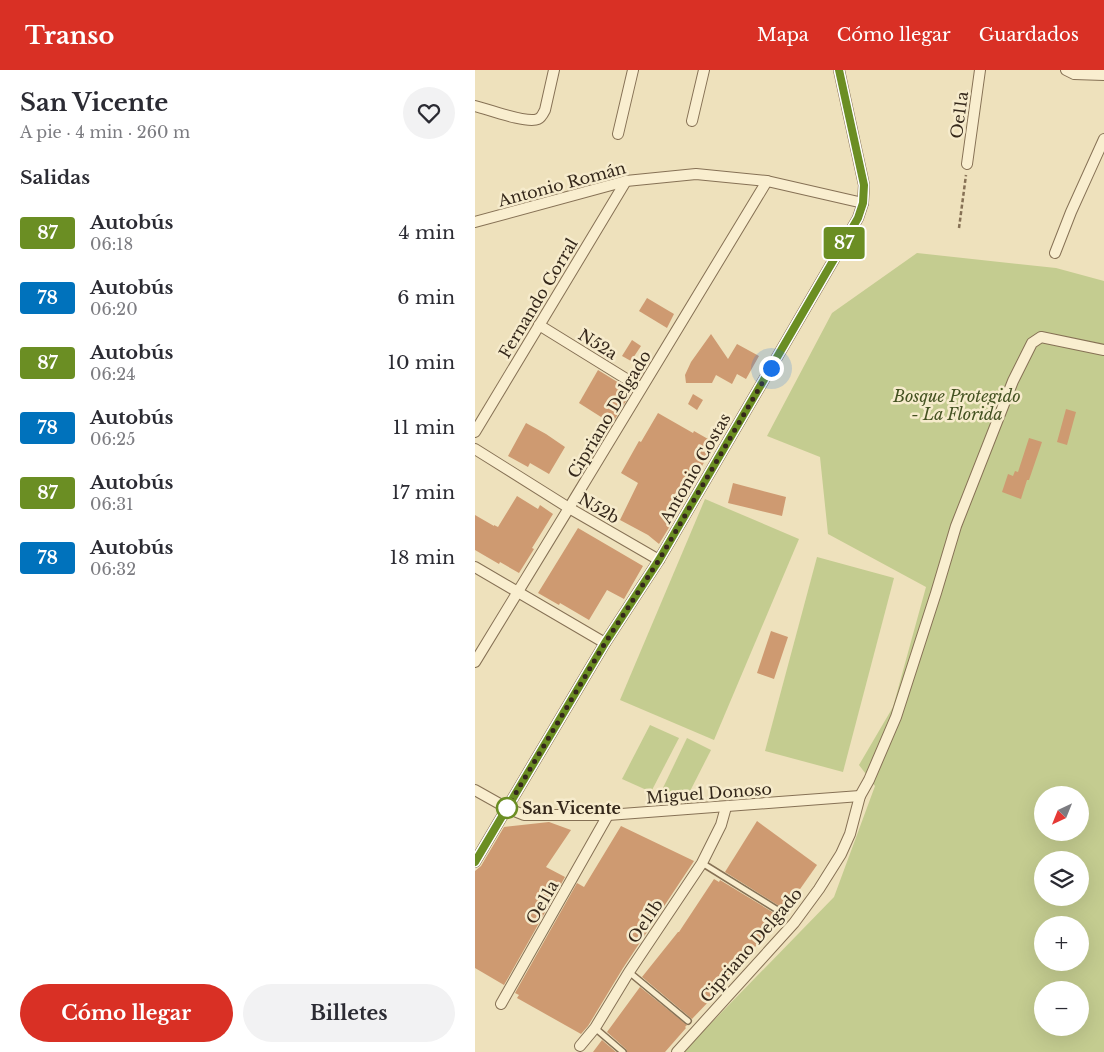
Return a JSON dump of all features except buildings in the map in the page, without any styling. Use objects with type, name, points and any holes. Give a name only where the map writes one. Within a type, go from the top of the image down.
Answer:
[{"type":"street","points":[[475,106],[522,119],[539,119],[544,114],[554,70]]},
{"type":"street","points":[[618,134],[633,70]]},
{"type":"street","points":[[692,121],[704,70]]},
{"type":"street","name":"Antonio Costas","points":[[475,862],[605,643],[659,560],[861,211],[864,185],[839,70]]},
{"type":"street","name":"Oe11a","points":[[967,164],[980,70]]},
{"type":"street","points":[[1066,70],[1074,74],[1104,75]]},
{"type":"street","points":[[1055,253],[1104,139]]},
{"type":"street","name":"Antonio Román","points":[[475,222],[626,181],[696,174],[767,181],[863,203]]},
{"type":"street","name":"Fernando Corral","points":[[475,432],[626,181]]},
{"type":"street","name":"Cipriano Delgado","points":[[475,662],[767,181]]},
{"type":"street","name":"N52a","points":[[539,325],[641,388]]},
{"type":"street","name":"Cipriano Delgado","points":[[677,1052],[794,923],[819,889],[841,854],[850,834],[860,796],[869,780],[896,717],[956,526],[1013,381],[1032,343],[1041,337],[1104,350]]},
{"type":"street","name":"N52b","points":[[475,449],[569,508],[659,560]]},
{"type":"street","points":[[475,567],[605,643]]},
{"type":"street","name":"Miguel Donoso","points":[[475,790],[524,815],[609,815],[860,796]]},
{"type":"street","name":"Oe11b","points":[[580,1046],[595,1028],[629,972],[702,863],[721,825],[726,806]]},
{"type":"street","name":"Oe11a","points":[[501,1004],[609,815]]},
{"type":"lane","points":[[702,863],[784,914]]},
{"type":"lane","points":[[629,972],[688,1021]]},
{"type":"lane","points":[[595,1028],[623,1052]]},
{"type":"path","points":[[959,228],[967,164]]},
{"type":"green space","name":"Bosque Protegido - La Florida","points":[[917,253],[1056,268],[1104,281],[1104,1052],[683,1052],[834,897],[875,786],[859,765],[893,707],[926,587],[828,534],[820,457],[767,436],[832,313]]},
{"type":"green space","points":[[705,499],[799,539],[714,740],[620,700]]},
{"type":"green space","points":[[817,557],[894,578],[843,772],[765,751]]},
{"type":"green space","points":[[650,725],[679,738],[651,792],[622,779]]},
{"type":"green space","points":[[687,738],[711,750],[684,803],[661,792]]},
{"type":"bus line","name":"87","points":[[475,862],[605,643],[659,560],[858,218],[863,203],[864,185],[839,70]]},
{"type":"place","name":"San Vicente","points":[[507,808]]},
{"type":"route","points":[[507,808],[605,643],[659,560],[771,368]]}]
